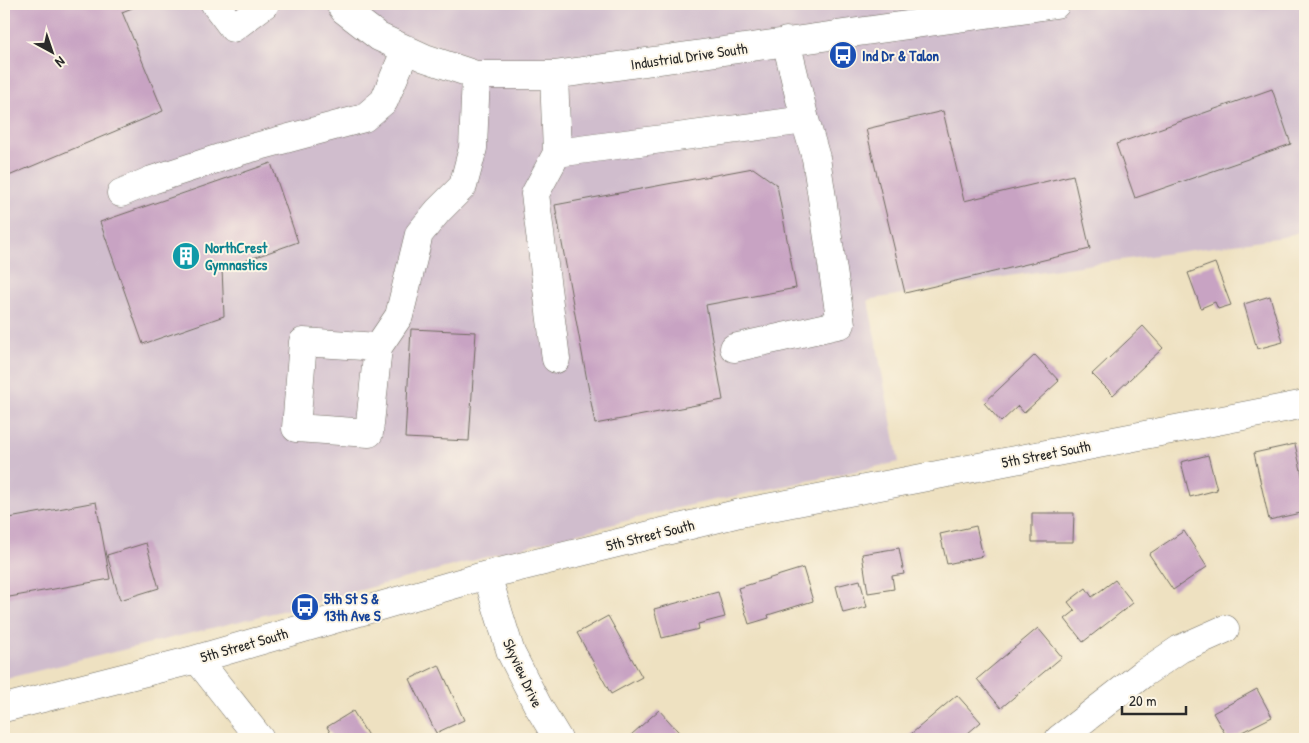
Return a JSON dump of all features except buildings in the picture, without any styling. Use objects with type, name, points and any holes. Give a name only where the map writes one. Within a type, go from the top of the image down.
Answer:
[{"type":"street","points":[[215,4],[233,28],[265,4]]},
{"type":"street","name":"Industrial Drive South","points":[[340,4],[344,10],[379,37],[426,58],[476,75],[554,75],[786,41],[903,14],[1056,4]]},
{"type":"street","points":[[734,348],[841,324],[816,158],[786,41]]},
{"type":"street","points":[[120,193],[152,180],[244,150],[364,118],[384,101],[406,49]]},
{"type":"street","points":[[378,347],[399,316],[419,234],[438,211],[463,186],[473,148],[476,75]]},
{"type":"street","points":[[554,75],[557,153],[535,194],[556,358]]},
{"type":"street","points":[[557,153],[805,120]]},
{"type":"street","name":"5th Street South","points":[[4,708],[196,659],[487,575],[740,513],[1305,404]]},
{"type":"street","name":"Skyview Drive","points":[[487,575],[511,653],[538,706],[558,739]]},
{"type":"street","points":[[1058,739],[1144,673],[1180,649],[1226,629]]},
{"type":"street","points":[[196,659],[260,739]]},
{"type":"shaded area","points":[[4,4],[1305,4],[1305,230],[1283,237],[995,278],[868,300],[899,462],[672,509],[281,611],[4,679]]},
{"type":"place","name":"Ind Dr & Talon","points":[[843,55]]},
{"type":"place","name":"NorthCrest Gymnastics","points":[[186,256]]},
{"type":"place","name":"5th St S & 13th Ave S","points":[[305,607]]}]
